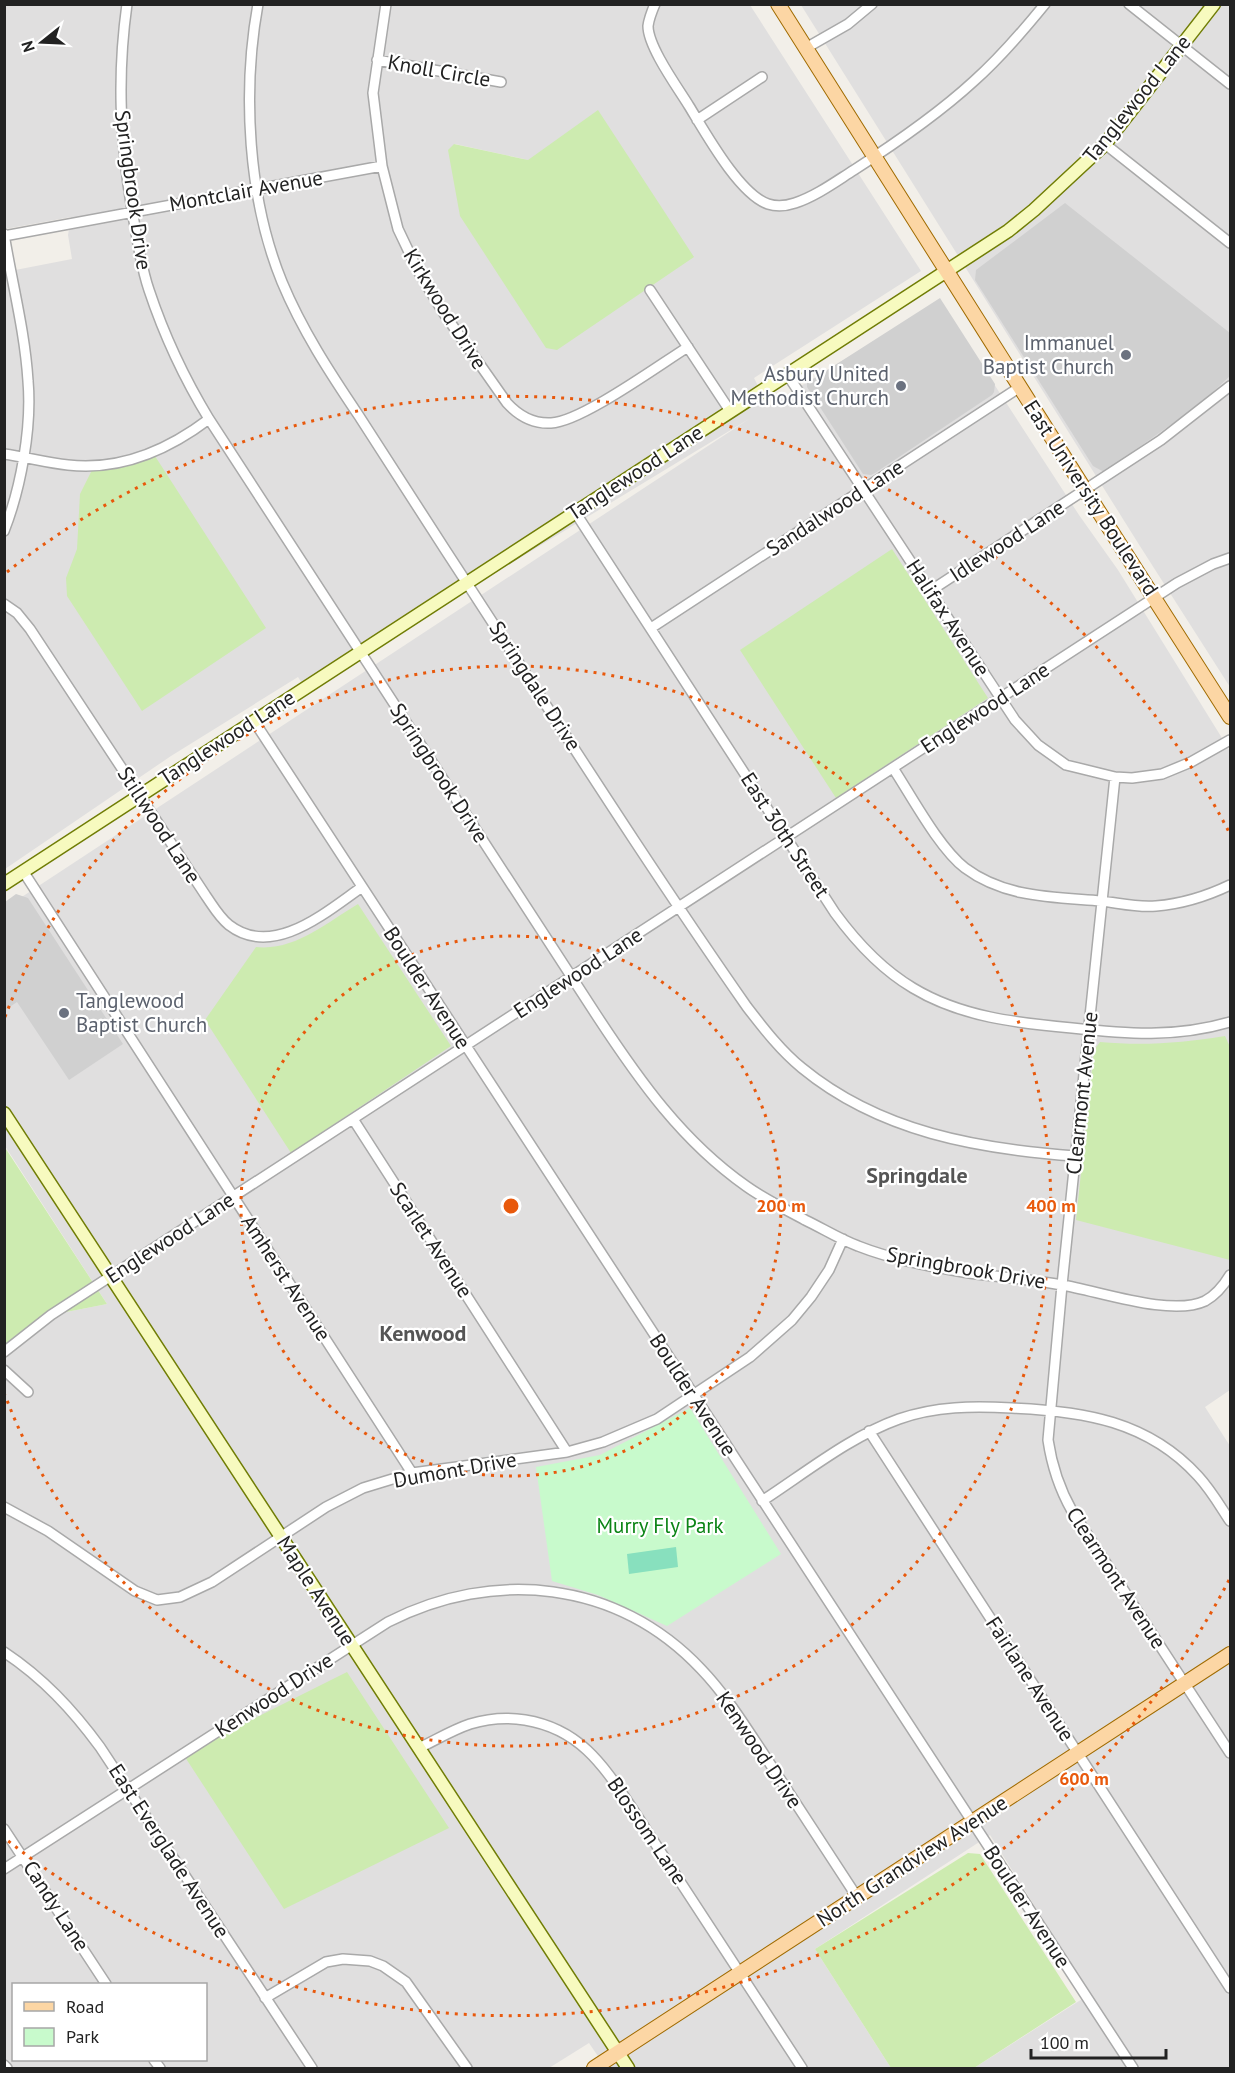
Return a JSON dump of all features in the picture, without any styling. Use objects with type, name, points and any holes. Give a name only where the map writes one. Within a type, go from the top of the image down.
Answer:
[{"type":"main road","name":"East University Boulevard","points":[[778,4],[1230,717]]},
{"type":"main road","name":"Tanglewood Lane","points":[[4,884],[1004,233],[1034,210],[1105,144],[1214,4]]},
{"type":"main road","name":"Maple Avenue","points":[[4,1113],[628,2068]]},
{"type":"main road","name":"North Grandview Avenue","points":[[594,2068],[1230,1654]]},
{"type":"street","name":"Springbrook Drive","points":[[127,4],[121,61],[120,106],[123,147],[136,239],[148,288],[167,340],[209,418],[572,977],[660,1106],[704,1152],[747,1187],[791,1213],[843,1239],[884,1255],[962,1272],[1062,1285],[1155,1304],[1189,1306],[1215,1294],[1230,1275]]},
{"type":"street","name":"Springdale Drive","points":[[258,4],[250,53],[248,86],[257,189],[266,236],[281,281],[304,330],[730,983],[763,1028],[800,1067],[840,1095],[897,1123],[955,1141],[1026,1153],[1075,1156]]},
{"type":"street","name":"Kirkwood Drive","points":[[386,4],[373,93],[382,166],[398,229],[418,271],[487,376],[516,413],[545,423],[564,421],[607,398],[688,347]]},
{"type":"street","points":[[655,4],[650,15],[649,34],[664,65],[697,120],[739,180],[757,198],[774,206],[783,206],[806,199],[909,134],[968,87],[995,61],[1045,4]]},
{"type":"street","points":[[806,48],[848,24],[872,4]]},
{"type":"street","points":[[1129,4],[1230,84]]},
{"type":"street","name":"Knoll Circle","points":[[377,60],[501,82]]},
{"type":"street","points":[[697,120],[762,77]]},
{"type":"street","points":[[1105,144],[1230,243]]},
{"type":"street","name":"Montclair Avenue","points":[[5,235],[382,166]]},
{"type":"street","points":[[4,531],[23,457],[28,416],[28,381],[5,235]]},
{"type":"street","points":[[650,290],[730,411]]},
{"type":"street","name":"Halifax Avenue","points":[[788,374],[1015,720],[1030,737],[1066,765],[1115,777],[1132,778],[1162,774],[1191,762],[1230,740]]},
{"type":"street","name":"Idlewood Lane","points":[[930,591],[1161,440],[1230,386]]},
{"type":"street","name":"Sandalwood Lane","points":[[651,628],[1020,387]]},
{"type":"street","points":[[4,454],[70,465],[124,462],[160,450],[209,418]]},
{"type":"street","name":"East 30th Street","points":[[575,512],[813,880],[868,954],[898,979],[940,1002],[976,1014],[1041,1025],[1155,1035],[1209,1029],[1230,1022]]},
{"type":"street","name":"Englewood Lane","points":[[4,1352],[51,1315],[1177,583],[1204,568],[1230,558]]},
{"type":"street","name":"Stillwood Lane","points":[[4,604],[17,613],[30,628],[206,896],[221,917],[238,931],[259,937],[283,934],[320,916],[362,888]]},
{"type":"street","name":"Boulder Avenue","points":[[254,721],[1132,2068]]},
{"type":"street","points":[[893,768],[949,852],[958,862],[981,879],[994,885],[1026,894],[1153,907],[1186,901],[1230,885]]},
{"type":"street","name":"Clearmont Avenue","points":[[1115,777],[1048,1440],[1052,1465],[1060,1489],[1072,1511],[1230,1753]]},
{"type":"street","name":"Amherst Avenue","points":[[22,872],[412,1473]]},
{"type":"street","name":"Scarlet Avenue","points":[[353,1119],[567,1452]]},
{"type":"street","name":"Dumont Drive","points":[[4,1507],[48,1531],[135,1592],[157,1600],[169,1600],[193,1592],[326,1507],[363,1488],[412,1473],[567,1452],[603,1442],[657,1419],[750,1357],[792,1320],[812,1297],[829,1270],[843,1239]]},
{"type":"street","points":[[4,1370],[28,1392]]},
{"type":"street","points":[[762,1501],[869,1431],[913,1415],[956,1407],[979,1406],[1050,1410],[1113,1421],[1150,1437],[1184,1462],[1199,1477],[1230,1521]]},
{"type":"street","name":"Fairlane Avenue","points":[[869,1431],[1230,1988]]},
{"type":"street","name":"Kenwood Drive","points":[[4,1869],[388,1622],[422,1606],[466,1593],[513,1589],[561,1593],[603,1605],[633,1618],[663,1636],[682,1651],[717,1686],[857,1897]]},
{"type":"street","name":"East Everglade Avenue","points":[[4,1652],[26,1667],[68,1706],[100,1747],[312,2068]]},
{"type":"street","name":"Blossom Lane","points":[[419,1748],[471,1724],[501,1718],[549,1725],[575,1739],[610,1776],[802,2068]]},
{"type":"street","name":"Candy Lane","points":[[4,1829],[105,1983]]},
{"type":"street","points":[[265,1998],[326,1962],[356,1959],[377,1963],[396,1973],[406,1982],[467,2068]]},
{"type":"shaded area","points":[[5,5],[750,5],[921,271],[754,378],[768,406],[940,301],[1079,515],[1118,570],[1230,751],[1230,1390],[1205,1407],[1230,1446],[1230,2068],[974,2068],[1090,1994],[990,1835],[815,1949],[891,2068],[606,2068],[589,2043],[549,2068],[7,2068],[4,2065],[5,1352],[51,1315],[107,1304],[5,1146],[5,908],[749,419],[305,688],[298,677],[171,756],[5,869],[5,272],[72,259],[68,235],[71,217],[5,229]],"holes":[[[455,144],[528,160],[448,151]]]},
{"type":"shaded area","points":[[801,5],[1230,5],[1230,687],[1138,543]]},
{"type":"shaded area","name":"Immanuel Baptist Church","points":[[1065,203],[1230,333],[1230,376],[1200,404],[1104,472],[1093,466],[975,280],[976,270]]},
{"type":"shaded area","name":"Asbury United Methodist Church","points":[[940,298],[995,384],[994,392],[875,473],[863,474],[807,387],[807,383]]},
{"type":"shaded area","name":"Tanglewood Baptist Church","points":[[16,894],[28,898],[123,1044],[69,1080],[17,1002],[5,1010],[5,902]]},
{"type":"green space","points":[[598,110],[694,257],[557,350],[546,348],[460,216],[448,150],[454,144],[528,160]]},
{"type":"green space","points":[[153,453],[266,628],[142,711],[67,596],[66,578],[77,549],[80,494],[94,466]]},
{"type":"green space","points":[[892,549],[988,698],[836,798],[740,650]]},
{"type":"green space","points":[[358,904],[451,1046],[291,1153],[205,1020],[256,947],[284,945],[297,940]]},
{"type":"green space","points":[[1225,1036],[1230,1047],[1230,1260],[1076,1220],[1094,1050],[1100,1042],[1163,1043]]},
{"type":"green space","points":[[4,1146],[107,1304],[51,1315],[4,1352]]},
{"type":"green space","name":"Murry Fly Park","points":[[690,1408],[781,1554],[667,1626],[598,1595],[552,1581],[536,1467],[600,1455]]},
{"type":"green space","points":[[676,1547],[678,1567],[629,1574],[627,1554]]},
{"type":"green space","points":[[347,1672],[449,1828],[284,1909],[183,1754]]},
{"type":"green space","points":[[968,1853],[980,1854],[1076,2002],[974,2068],[891,2068],[815,1949]]},
{"type":"place","name":"Immanuel Baptist Church","points":[[1126,355]]},
{"type":"place","name":"Asbury United Methodist Church","points":[[901,386]]},
{"type":"place","name":"Tanglewood Baptist Church","points":[[64,1013]]},
{"type":"district","name":"Springdale","points":[[917,1175]]},
{"type":"district","name":"Kenwood","points":[[423,1333]]}]
